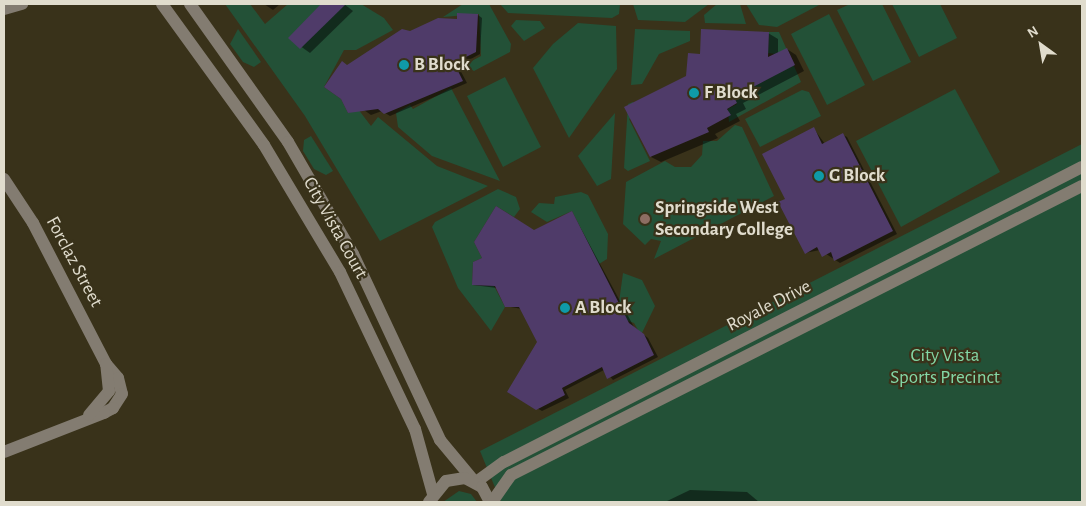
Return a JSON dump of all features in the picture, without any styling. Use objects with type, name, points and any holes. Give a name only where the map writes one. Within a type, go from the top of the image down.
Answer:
[{"type":"street","points":[[4,9],[22,4]]},
{"type":"street","name":"City Vista Court","points":[[162,4],[264,145],[340,272],[415,429],[431,498]]},
{"type":"street","name":"City Vista Court","points":[[190,4],[288,142],[361,269],[440,440],[491,502]]},
{"type":"street","name":"Royale Drive","points":[[475,482],[504,462],[1082,167]]},
{"type":"street","name":"Forclaz Street","points":[[4,179],[33,223],[106,364],[115,393],[87,416],[4,452]]},
{"type":"street","name":"Royale Drive","points":[[491,502],[511,475],[1082,186]]},
{"type":"street","points":[[431,498],[456,478],[475,482]]},
{"type":"green space","points":[[225,4],[250,4],[265,24],[288,4],[361,4],[384,18],[393,30],[356,50],[344,50],[324,87],[341,99],[348,113],[358,109],[371,126],[378,117],[437,166],[488,186],[380,241],[305,116]]},
{"type":"green space","points":[[463,4],[489,4],[511,44],[510,52],[474,71],[464,65],[481,56],[479,14],[443,17]]},
{"type":"green space","points":[[500,4],[620,4],[619,14],[612,18],[508,13]]},
{"type":"green space","points":[[633,4],[709,4],[685,22],[638,20]]},
{"type":"green space","points":[[717,4],[740,4],[746,24],[705,23],[704,15]]},
{"type":"green space","points":[[746,4],[821,4],[777,27],[759,25]]},
{"type":"green space","points":[[850,4],[882,4],[911,62],[873,81],[837,10]]},
{"type":"green space","points":[[892,4],[940,4],[957,38],[919,57]]},
{"type":"green space","points":[[829,14],[865,85],[827,105],[791,34]]},
{"type":"green space","points":[[516,20],[540,21],[545,28],[524,41],[511,26]]},
{"type":"green space","points":[[578,23],[616,26],[617,69],[569,138],[533,68],[553,44]]},
{"type":"green space","points":[[238,29],[261,62],[254,67],[243,62],[230,44]]},
{"type":"green space","points":[[635,29],[690,31],[690,41],[659,54],[642,84],[631,85]]},
{"type":"green space","points":[[769,32],[779,32],[801,82],[729,122],[728,109],[737,104],[733,96],[775,75],[776,54],[768,53]]},
{"type":"green space","points":[[505,77],[541,147],[503,167],[467,96]]},
{"type":"green space","points":[[451,88],[500,181],[432,156],[398,127],[396,113],[410,105],[413,109]]},
{"type":"green space","points":[[955,89],[1000,172],[901,227],[856,141]]},
{"type":"green space","points":[[802,90],[809,92],[821,116],[760,147],[745,119]]},
{"type":"green space","points":[[633,102],[639,114],[629,119],[650,161],[628,171],[624,168],[628,104]]},
{"type":"green space","points":[[615,113],[611,179],[597,186],[578,156]]},
{"type":"green space","points":[[735,125],[742,127],[774,196],[654,259],[661,241],[651,239],[645,245],[623,224],[626,182],[665,161],[675,167],[691,167],[702,155],[703,141],[717,141]]},
{"type":"green space","points":[[311,136],[333,171],[326,175],[314,169],[303,151],[304,140]]},
{"type":"green space","name":"City Vista Sports Precinct","points":[[1082,144],[1082,502],[501,502],[480,451]]},
{"type":"green space","points":[[498,189],[516,197],[520,209],[514,217],[496,206],[474,242],[482,258],[473,262],[472,285],[494,286],[505,307],[491,331],[458,288],[432,227],[435,222]]},
{"type":"green space","points":[[581,192],[588,195],[608,234],[607,259],[599,264],[572,211],[547,222],[531,212],[539,203],[554,204],[555,197]]},
{"type":"green space","points":[[623,273],[642,280],[655,306],[641,335],[634,323],[617,317]]},
{"type":"green space","points":[[459,491],[471,494],[477,502],[443,502]]},
{"type":"building","points":[[321,4],[346,4],[300,49],[288,38]]},
{"type":"building","name":"B Block","points":[[457,13],[478,14],[476,52],[454,63],[463,81],[384,114],[378,109],[348,113],[341,99],[324,87],[342,61],[347,65],[402,29],[410,31],[438,18],[457,19]]},
{"type":"building","name":"F Block","points":[[701,29],[769,32],[768,57],[787,48],[795,65],[734,97],[737,103],[727,109],[731,115],[707,128],[709,132],[650,157],[624,107],[686,76],[688,53],[700,54]]},
{"type":"building","name":"G Block","points":[[814,127],[822,144],[843,133],[893,231],[834,261],[831,252],[822,257],[817,247],[805,254],[778,202],[785,199],[762,154]]},
{"type":"building","name":"A Block","points":[[496,206],[534,230],[572,211],[629,323],[644,334],[654,355],[607,379],[602,367],[562,388],[565,395],[536,410],[507,392],[537,342],[519,307],[505,307],[495,286],[472,285],[473,262],[482,258],[474,242]]},
{"type":"place","name":"B Block","points":[[404,65]]},
{"type":"place","name":"F Block","points":[[694,93]]},
{"type":"place","name":"G Block","points":[[819,176]]},
{"type":"place","name":"Springside West Secondary College","points":[[645,219]]},
{"type":"place","name":"A Block","points":[[565,308]]}]
